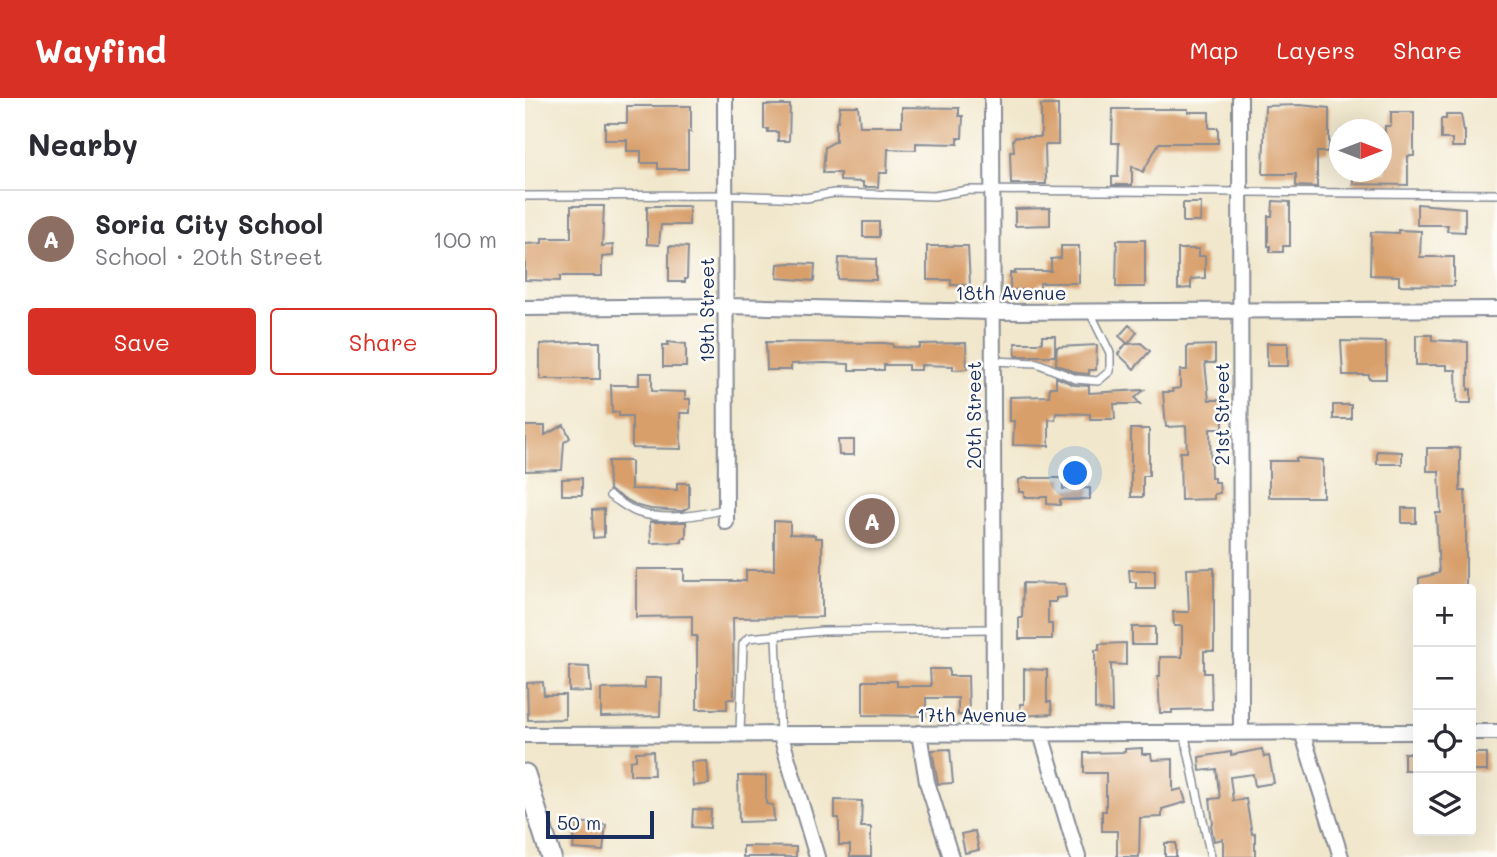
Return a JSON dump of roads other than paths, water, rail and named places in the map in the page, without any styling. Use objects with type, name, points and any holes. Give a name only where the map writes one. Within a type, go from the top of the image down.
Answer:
[{"type":"street","name":"19th Street","points":[[725,98],[726,515]]},
{"type":"street","name":"20th Street","points":[[992,98],[994,732]]},
{"type":"street","name":"21st Street","points":[[1240,98],[1241,731]]},
{"type":"street","name":"18th Avenue","points":[[525,308],[726,306],[992,312],[1497,309]]},
{"type":"street","points":[[1302,732],[1341,857]]},
{"type":"street","name":"17th Avenue","points":[[525,735],[1413,732]]},
{"type":"street","points":[[1476,732],[1497,732]]},
{"type":"street","points":[[780,733],[817,857]]},
{"type":"street","points":[[919,733],[927,782],[951,857]]},
{"type":"street","points":[[1041,734],[1078,857]]},
{"type":"street","points":[[525,774],[551,857]]},
{"type":"lane","points":[[525,196],[725,195],[806,198],[834,193],[934,197],[968,190],[1497,194]]},
{"type":"lane","points":[[992,361],[1037,363],[1076,379],[1098,381],[1110,371],[1110,353],[1090,311]]},
{"type":"lane","points":[[610,496],[637,512],[663,516],[726,515]]},
{"type":"lane","points":[[740,733],[743,644],[748,638],[823,632],[993,629]]},
{"type":"lane","points":[[776,636],[780,733]]},
{"type":"lane","points":[[1184,732],[1211,857]]},
{"type":"place","name":"Soria City School","points":[[872,521]]}]
